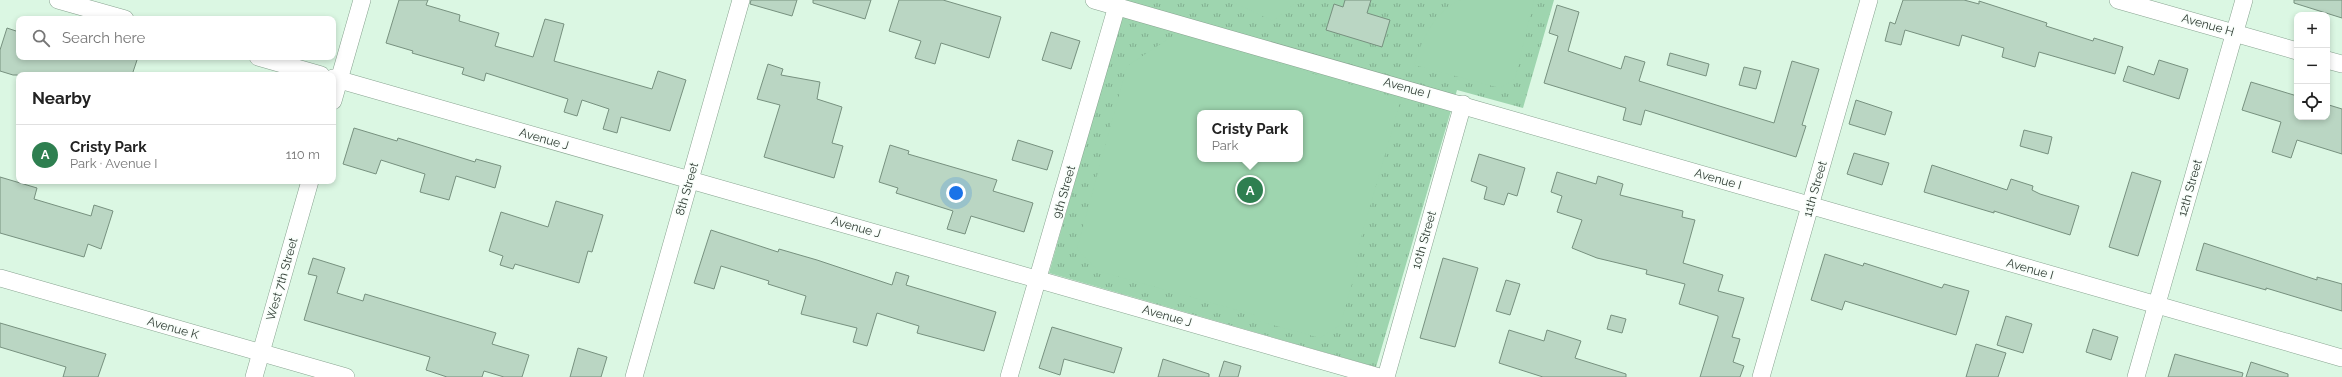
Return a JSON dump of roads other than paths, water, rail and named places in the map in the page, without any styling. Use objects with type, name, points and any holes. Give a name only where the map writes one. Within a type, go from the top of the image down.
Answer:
[{"type":"street","points":[[58,0],[114,16]]},
{"type":"street","points":[[336,79],[362,0]]},
{"type":"street","name":"8th Street","points":[[634,377],[741,0]]},
{"type":"street","name":"Avenue I","points":[[1094,0],[1463,104],[1810,206],[2342,358]]},
{"type":"street","name":"11th Street","points":[[1761,377],[1869,0]]},
{"type":"street","name":"Avenue H","points":[[2118,0],[2294,50]]},
{"type":"street","name":"12th Street","points":[[2136,377],[2244,0]]},
{"type":"street","name":"9th Street","points":[[1009,377],[1039,279],[1117,6]]},
{"type":"street","points":[[269,60],[311,72]]},
{"type":"street","points":[[2330,61],[2342,64]]},
{"type":"street","name":"Avenue J","points":[[336,79],[1379,377]]},
{"type":"street","name":"10th Street","points":[[1386,377],[1463,104]]},
{"type":"street","name":"West 7th Street","points":[[254,377],[309,184]]},
{"type":"street","name":"Avenue K","points":[[0,278],[346,377]]},
{"type":"place","name":"Cristy Park","points":[[1250,190]]}]
